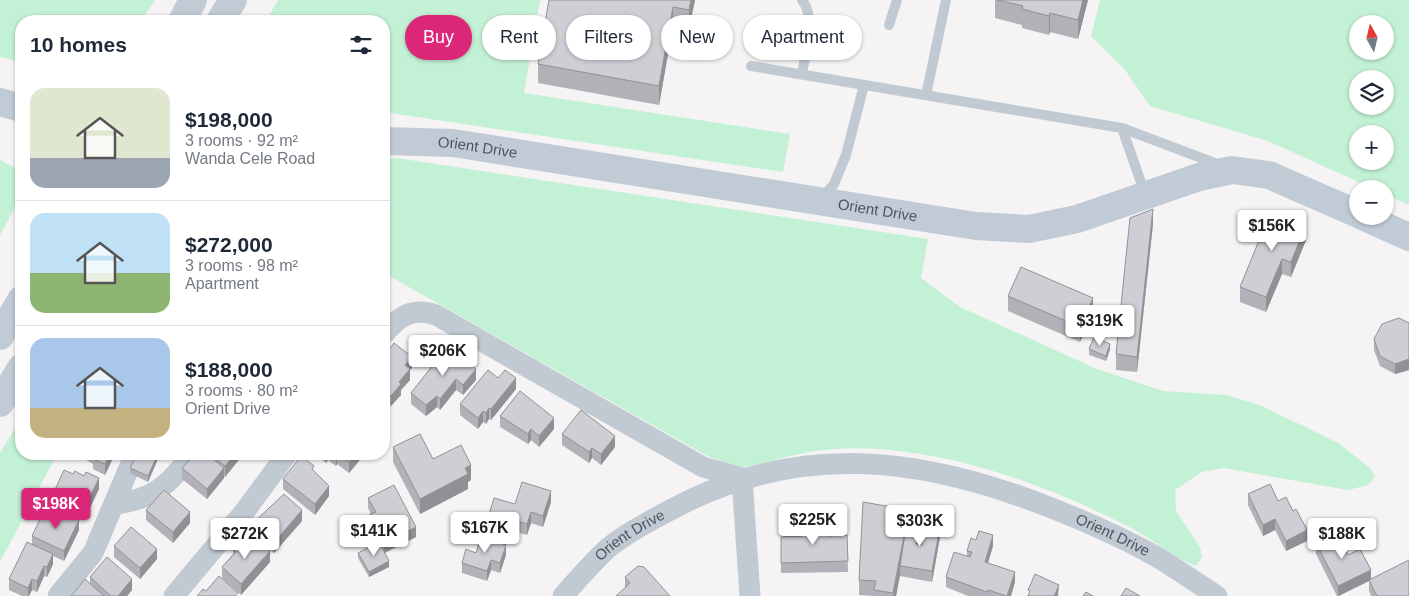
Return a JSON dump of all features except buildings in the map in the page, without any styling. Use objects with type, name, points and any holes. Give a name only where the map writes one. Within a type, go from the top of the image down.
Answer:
[{"type":"street","points":[[185,15],[194,0]]},
{"type":"street","points":[[224,15],[233,0]]},
{"type":"street","name":"Orient Drive","points":[[390,140],[453,143],[976,226],[1029,229],[1077,220],[1146,194],[1200,177],[1232,170],[1269,175],[1349,210]]},
{"type":"street","points":[[1382,225],[1409,237]]},
{"type":"street","points":[[0,336],[15,310]]},
{"type":"street","points":[[390,326],[395,320],[416,311],[436,315],[703,467],[742,478],[750,596]]},
{"type":"street","points":[[0,403],[15,378]]},
{"type":"street","points":[[58,596],[93,553],[132,460]]},
{"type":"street","points":[[114,504],[140,501],[150,496],[163,486],[187,460]]},
{"type":"street","points":[[174,596],[245,511],[283,460]]},
{"type":"street","name":"Orient Drive","points":[[563,596],[608,548],[670,510],[742,478],[799,467],[845,462],[891,464],[961,477],[1086,521],[1157,557],[1217,596]]},
{"type":"lane","points":[[802,0],[808,7],[802,74]]},
{"type":"lane","points":[[889,25],[897,0]]},
{"type":"lane","points":[[926,95],[946,0]]},
{"type":"lane","points":[[751,66],[1122,128],[1232,170]]},
{"type":"lane","points":[[818,201],[834,184],[846,155],[864,85]]},
{"type":"lane","points":[[1122,128],[1146,194]]},
{"type":"green space","points":[[0,0],[155,0],[145,15],[15,15],[15,61],[0,57]]},
{"type":"green space","points":[[278,0],[540,0],[537,15],[482,15],[482,60],[530,60],[524,93],[790,134],[783,172],[390,113],[390,15],[269,15]]},
{"type":"green space","points":[[1100,0],[1409,0],[1409,205],[1394,198],[1394,180],[1354,180],[1268,141],[1150,106],[1125,70],[1091,36]]},
{"type":"green space","points":[[397,158],[928,239],[921,278],[960,307],[1097,369],[1163,391],[1227,395],[1262,406],[1338,443],[1370,468],[1375,477],[1368,485],[1348,490],[1223,468],[1202,472],[1175,490],[1176,511],[1200,547],[1202,557],[1196,566],[1179,558],[1131,528],[1077,502],[1022,480],[964,463],[906,452],[855,448],[804,453],[746,467],[730,464],[709,457],[390,276],[390,159]]},
{"type":"green space","points":[[0,160],[15,168],[15,207],[0,235]]},
{"type":"green space","points":[[15,428],[15,460],[54,460],[0,562],[0,453]]}]
